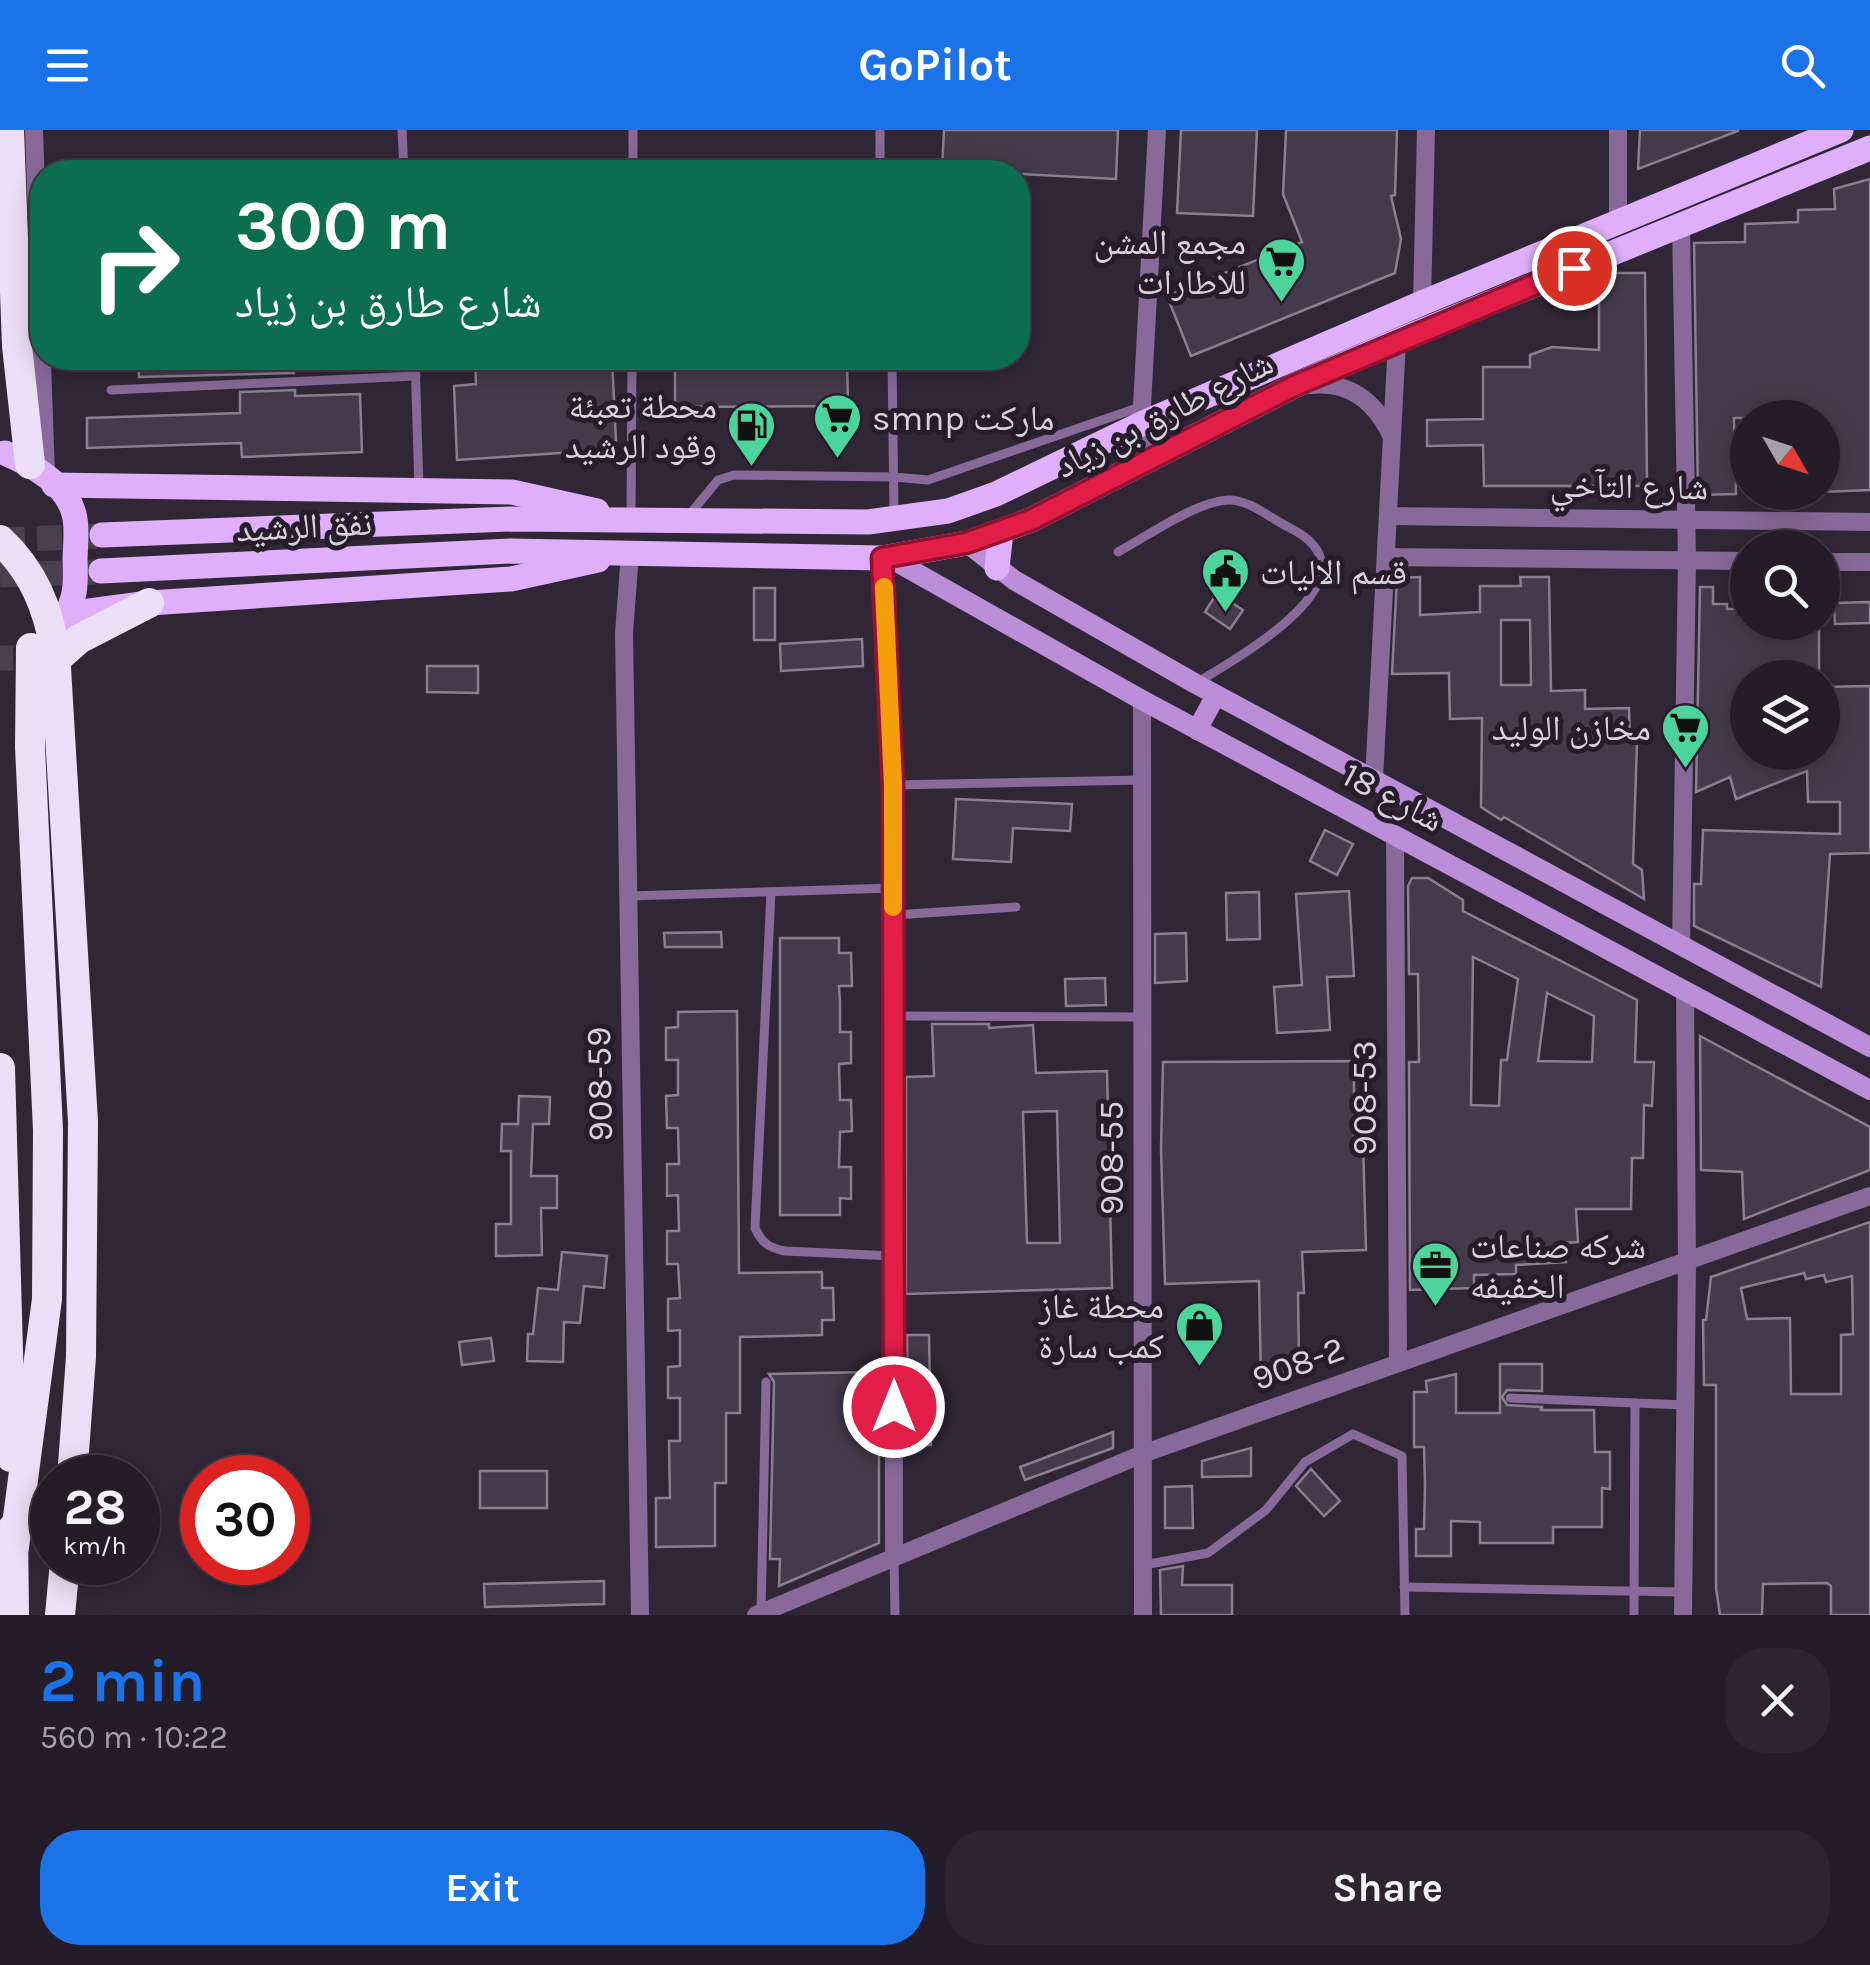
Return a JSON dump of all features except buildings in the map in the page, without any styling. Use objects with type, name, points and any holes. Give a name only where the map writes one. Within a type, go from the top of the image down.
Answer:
[{"type":"highway","points":[[9,130],[22,414],[34,469]]},
{"type":"highway","points":[[0,540],[16,555],[38,588],[50,620],[55,651],[83,1122],[81,1357],[74,1455]]},
{"type":"highway","points":[[30,697],[48,665],[79,639],[149,603]]},
{"type":"highway","points":[[14,1548],[47,1299],[48,1130],[28,650]]},
{"type":"highway","points":[[0,1068],[14,1615]]},
{"type":"highway","points":[[60,1615],[63,1585]]},
{"type":"main road","name":"شارع طارق بن زياد","points":[[511,520],[894,520],[972,504],[1142,415],[1833,132]]},
{"type":"main road","name":"شارع طارق بن زياد","points":[[511,551],[885,558],[966,543],[1001,532],[1294,386],[1870,148]]},
{"type":"main road","points":[[34,469],[512,492],[628,520]]},
{"type":"main road","points":[[34,469],[74,513],[76,595],[64,617],[149,603],[511,579],[627,553]]},
{"type":"main road","name":"نفق الرشيد","points":[[102,536],[511,520]]},
{"type":"main road","points":[[996,568],[1001,532]]},
{"type":"main road","name":"نفق الرشيد","points":[[101,572],[511,551]]},
{"type":"street","points":[[34,130],[34,160]]},
{"type":"street","points":[[1153,458],[1142,415],[1157,130]]},
{"type":"street","points":[[1422,303],[1426,130]]},
{"type":"street","points":[[1618,130],[1618,222]]},
{"type":"street","points":[[1681,225],[1687,519],[1681,946]]},
{"type":"street","points":[[1374,780],[1397,341]]},
{"type":"street","points":[[34,370],[34,469]]},
{"type":"street","points":[[1294,386],[1324,384],[1350,389],[1371,403],[1392,436]]},
{"type":"street","name":"شارع التآخي","points":[[1388,516],[1870,522]]},
{"type":"street","name":"شارع 18","points":[[966,543],[996,568],[1196,684],[1870,1048]]},
{"type":"street","name":"908-59","points":[[627,553],[624,634],[640,1615]]},
{"type":"street","points":[[885,558],[893,785],[894,1557]]},
{"type":"street","name":"شارع 18","points":[[885,558],[1197,730],[1870,1090]]},
{"type":"street","name":"شارع التآخي","points":[[1386,558],[1730,561]]},
{"type":"street","points":[[1840,562],[1870,562]]},
{"type":"street","points":[[1197,730],[1216,695]]},
{"type":"street","name":"908-55","points":[[1142,700],[1143,1615]]},
{"type":"street","name":"908-53","points":[[1395,835],[1398,1361]]},
{"type":"street","points":[[1683,1615],[1685,990]]},
{"type":"street","name":"908-2","points":[[759,1614],[1144,1453],[1870,1196]]},
{"type":"lane","points":[[402,130],[403,160]]},
{"type":"lane","points":[[633,130],[633,160]]},
{"type":"lane","points":[[880,130],[880,160]]},
{"type":"lane","points":[[416,370],[419,489]]},
{"type":"lane","points":[[628,520],[632,370]]},
{"type":"lane","points":[[892,370],[894,520]]},
{"type":"lane","points":[[111,390],[416,376]]},
{"type":"lane","points":[[685,520],[718,480],[734,475],[910,480],[944,476],[1142,415]]},
{"type":"lane","points":[[1118,552],[1207,504],[1232,499],[1306,536],[1317,546],[1323,566],[1317,584],[1283,628],[1196,684]]},
{"type":"lane","points":[[893,785],[1142,780]]},
{"type":"lane","points":[[628,896],[893,888]]},
{"type":"lane","points":[[771,892],[755,1228],[760,1240],[785,1252],[894,1256]]},
{"type":"lane","points":[[893,915],[1016,907]]},
{"type":"lane","points":[[893,1016],[1143,1017]]},
{"type":"lane","points":[[759,1614],[766,1382]]},
{"type":"lane","points":[[1510,1398],[1686,1405]]},
{"type":"lane","points":[[1634,1615],[1635,1403]]},
{"type":"lane","points":[[1144,1565],[1208,1553],[1266,1510],[1305,1462],[1353,1434],[1402,1456],[1405,1615]]},
{"type":"lane","points":[[894,1557],[895,1615]]},
{"type":"lane","points":[[1404,1587],[1683,1592]]},
{"type":"tunnel","points":[[0,540],[97,536]]},
{"type":"tunnel","points":[[0,575],[95,572]]},
{"type":"tunnel","points":[[0,658],[13,658]]},
{"type":"slow traffic","points":[[884,587],[893,785],[893,907]]},
{"type":"place","name":"مجمع المشن للاطارات","points":[[1281,304]]},
{"type":"place","name":"smnp ماركت","points":[[837,460]]},
{"type":"place","name":"محطة تعبئة وقود الرشيد","points":[[752,468]]},
{"type":"place","name":"قسم الاليات","points":[[1225,614]]},
{"type":"place","name":"مخازن الوليد","points":[[1686,770]]},
{"type":"place","name":"شركه صناعات الخفيفه","points":[[1435,1308]]},
{"type":"place","name":"محطة غاز كمب سارة","points":[[1199,1368]]},
{"type":"route","points":[[894,1407],[893,785],[882,558],[941,550],[1031,520],[1294,386],[1574,268]]}]
